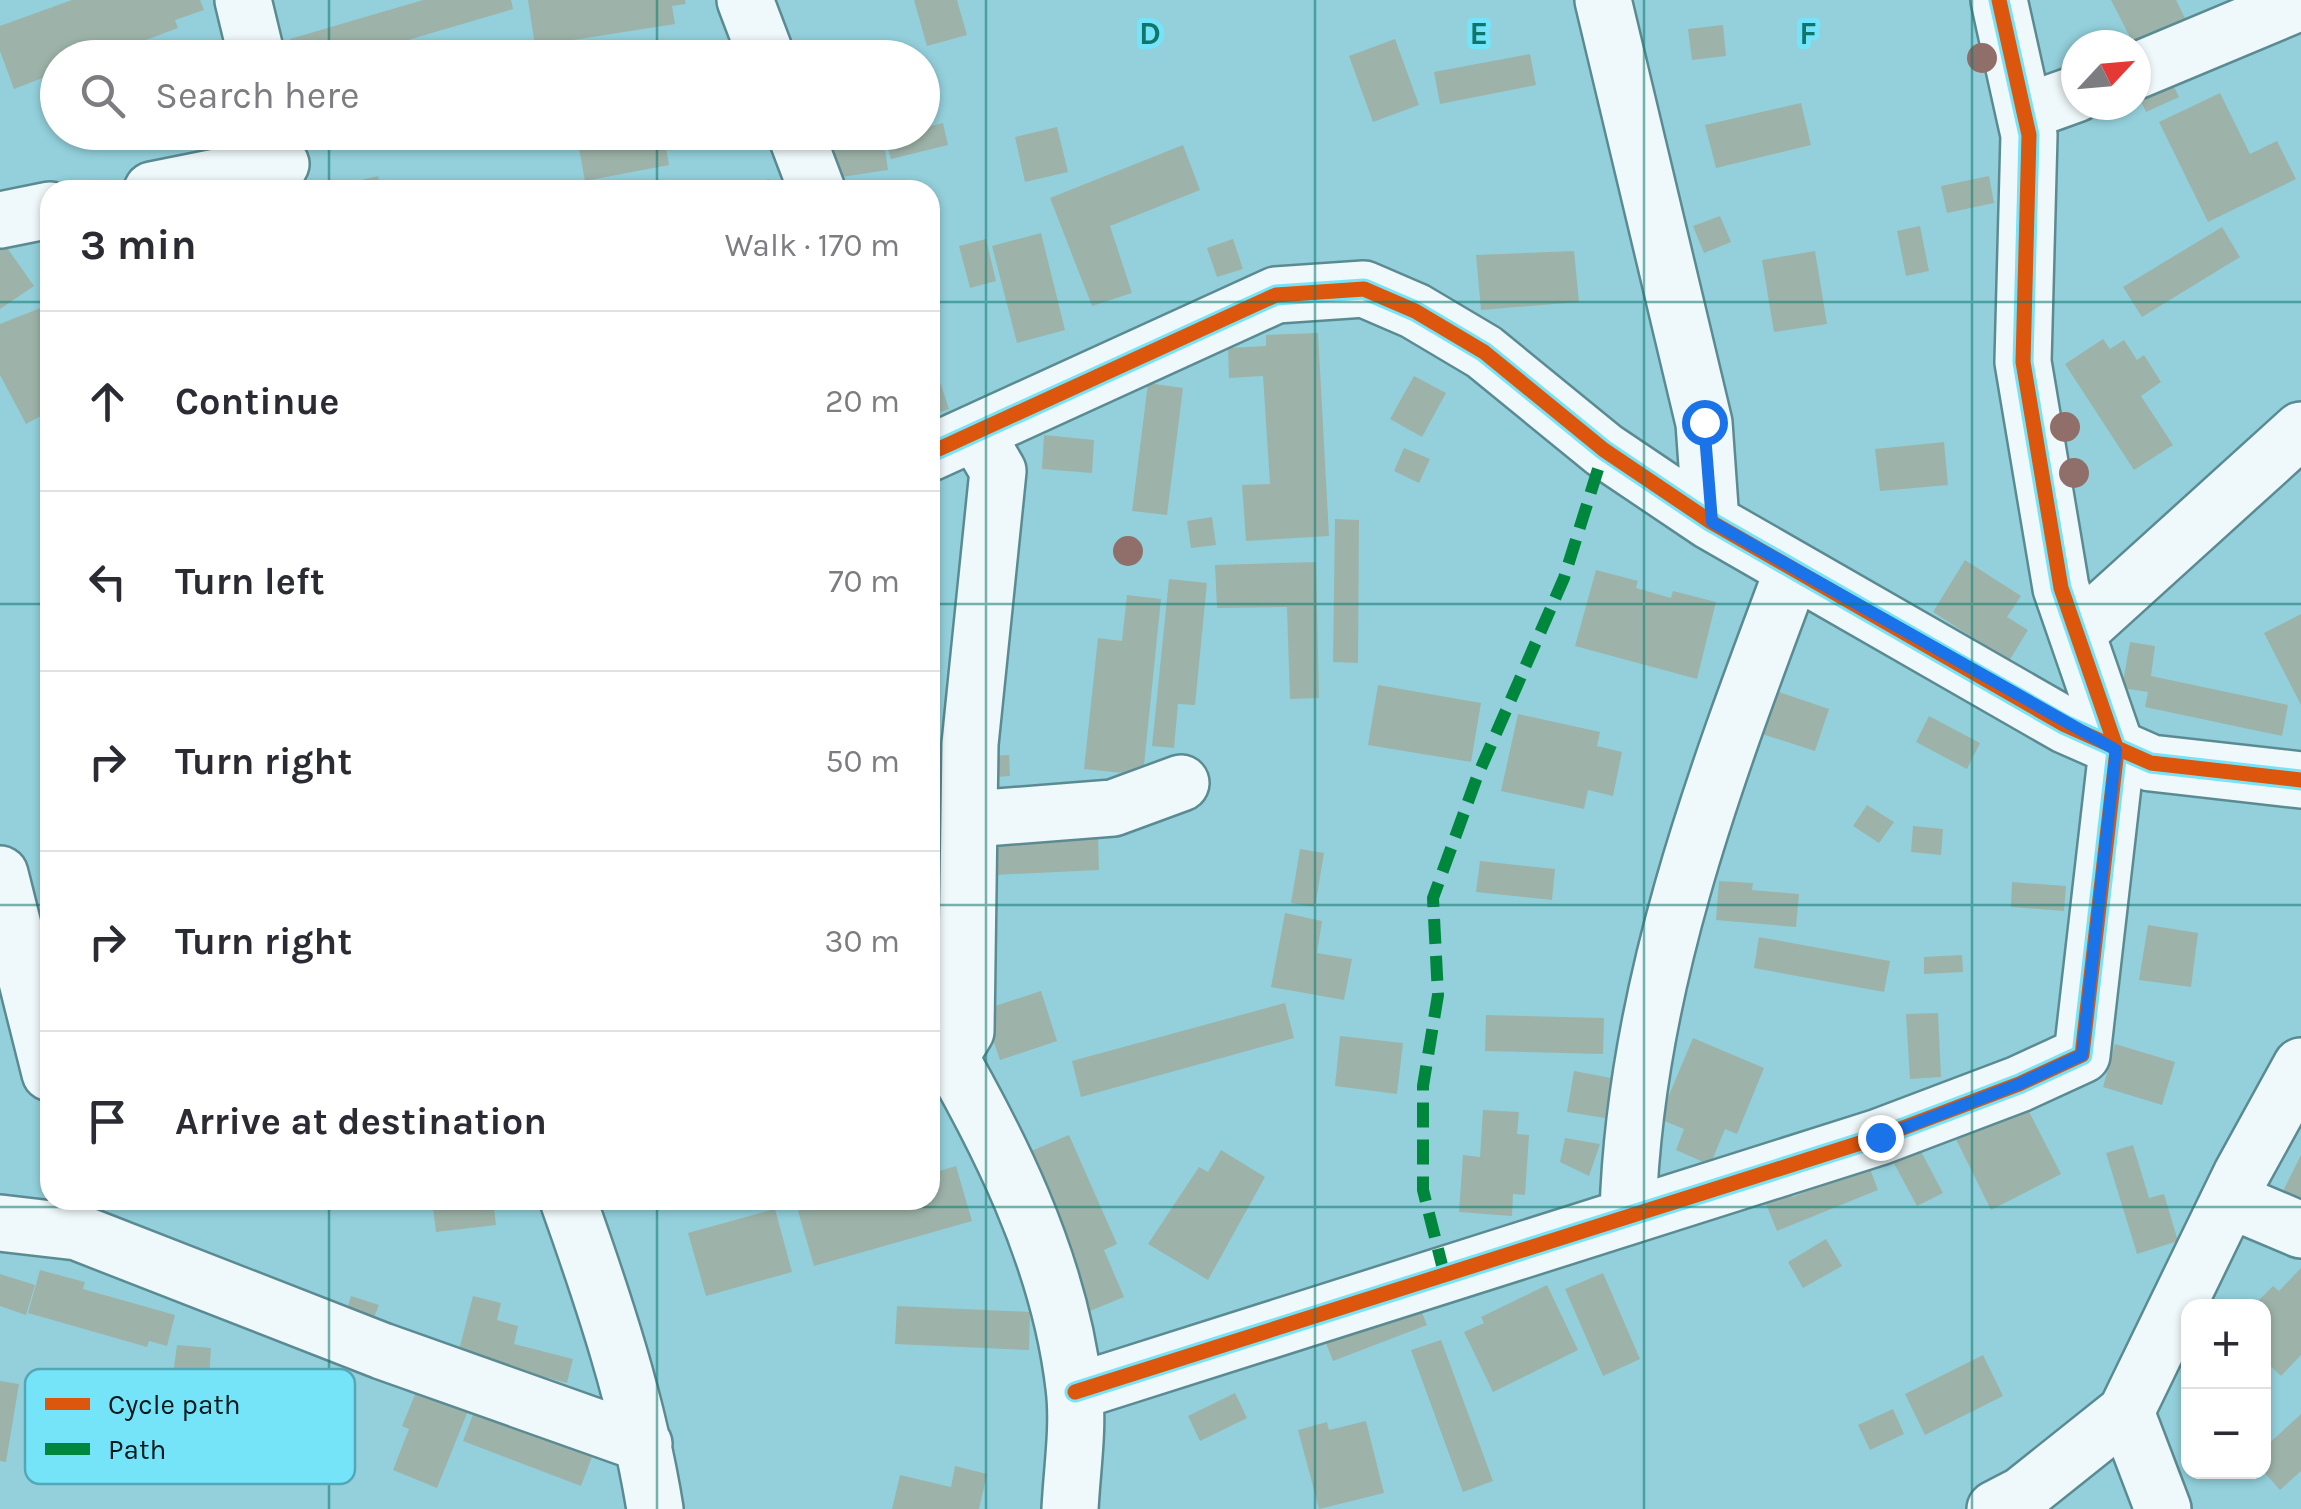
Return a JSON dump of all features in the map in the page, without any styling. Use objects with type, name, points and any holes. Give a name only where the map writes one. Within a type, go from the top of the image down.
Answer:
[{"type":"street","points":[[243,0],[253,40]]},
{"type":"street","points":[[745,0],[760,40]]},
{"type":"street","points":[[1603,0],[1704,422],[1712,522]]},
{"type":"street","points":[[1075,1392],[1628,1213],[1880,1137],[2019,1084],[2082,1055],[2116,750],[2061,588],[2024,362],[2026,112],[1999,0]]},
{"type":"street","points":[[2151,65],[2301,2]]},
{"type":"street","points":[[2026,112],[2061,99]]},
{"type":"street","points":[[802,150],[813,180]]},
{"type":"street","points":[[198,180],[281,162]]},
{"type":"street","points":[[0,220],[40,212]]},
{"type":"street","points":[[954,444],[1276,295],[1364,289],[1415,312],[1484,352],[1604,450],[1792,572],[2116,750],[2151,763],[2301,780]]},
{"type":"street","points":[[2076,632],[2301,430]]},
{"type":"street","points":[[954,444],[998,471],[970,744],[972,819],[966,1031],[940,1040],[987,1119],[1041,1252],[1064,1322],[1075,1392],[1070,1509]]},
{"type":"street","points":[[1628,1213],[1631,1125],[1668,932],[1707,799],[1792,572]]},
{"type":"street","points":[[972,819],[1113,808],[1181,783]]},
{"type":"street","points":[[0,874],[40,1033]]},
{"type":"street","points":[[1995,1509],[2022,1494],[2126,1412],[2301,1066]]},
{"type":"street","points":[[2230,1200],[2301,1230]]},
{"type":"street","points":[[571,1210],[644,1444],[655,1509]]},
{"type":"street","points":[[0,1223],[76,1216],[382,1351],[644,1444]]},
{"type":"street","points":[[2126,1412],[2162,1509]]},
{"type":"building","points":[[72,0],[200,0],[204,10],[175,20],[178,28],[146,40],[40,40],[40,79],[14,89],[0,51],[0,26]]},
{"type":"building","points":[[423,0],[511,0],[513,9],[408,40],[290,39]]},
{"type":"building","points":[[528,0],[685,0],[686,4],[672,6],[675,24],[573,40],[534,40]]},
{"type":"building","points":[[914,0],[957,0],[967,35],[940,42],[925,40]]},
{"type":"building","points":[[2111,0],[2176,0],[2189,26],[2151,39],[2151,30],[2126,30]]},
{"type":"building","points":[[1723,25],[1726,56],[1692,60],[1688,29]]},
{"type":"building","points":[[1395,39],[1419,105],[1373,122],[1349,56]]},
{"type":"building","points":[[1530,54],[1536,85],[1440,104],[1434,72]]},
{"type":"building","points":[[2166,70],[2179,97],[2151,110],[2151,80]]},
{"type":"building","points":[[2220,93],[2250,154],[2277,141],[2296,179],[2208,222],[2159,122]]},
{"type":"building","points":[[1801,103],[1811,145],[1716,168],[1705,125]]},
{"type":"building","points":[[943,123],[948,145],[940,147]]},
{"type":"building","points":[[1057,127],[1068,172],[1025,182],[1015,137]]},
{"type":"building","points":[[1183,145],[1200,190],[1110,226],[1132,293],[1092,306],[1050,198]]},
{"type":"building","points":[[579,150],[666,150],[669,165],[585,180]]},
{"type":"building","points":[[831,150],[885,150],[888,170],[835,178]]},
{"type":"building","points":[[888,150],[928,150],[891,159]]},
{"type":"building","points":[[1989,176],[1994,203],[1947,213],[1941,186]]},
{"type":"building","points":[[1720,216],[1731,242],[1704,253],[1693,226]]},
{"type":"building","points":[[1920,226],[1929,271],[1906,276],[1897,231]]},
{"type":"building","points":[[2222,227],[2240,257],[2142,317],[2123,287]]},
{"type":"building","points":[[1041,233],[1065,330],[1017,343],[992,246]]},
{"type":"building","points":[[986,239],[996,281],[970,288],[959,246]]},
{"type":"building","points":[[1233,239],[1243,269],[1217,277],[1207,248]]},
{"type":"building","points":[[3,242],[34,286],[0,309],[0,244]]},
{"type":"building","points":[[1574,251],[1579,302],[1481,310],[1476,255]]},
{"type":"building","points":[[1815,251],[1827,324],[1774,332],[1762,260]]},
{"type":"building","points":[[40,308],[40,416],[26,424],[0,375],[0,324]]},
{"type":"building","points":[[1318,333],[1329,536],[1246,541],[1242,485],[1270,484],[1263,376],[1229,378],[1228,348],[1266,346],[1266,335]]},
{"type":"building","points":[[2103,339],[2110,349],[2124,340],[2137,360],[2144,355],[2161,382],[2141,396],[2173,445],[2134,470],[2065,364]]},
{"type":"building","points":[[1414,376],[1446,393],[1422,437],[1390,419]]},
{"type":"building","points":[[940,382],[949,409],[940,412]]},
{"type":"building","points":[[1148,383],[1183,388],[1167,515],[1132,511]]},
{"type":"building","points":[[1044,435],[1094,440],[1092,473],[1042,469]]},
{"type":"building","points":[[1944,442],[1948,485],[1880,491],[1875,449]]},
{"type":"building","points":[[1404,448],[1430,459],[1419,483],[1394,471]]},
{"type":"building","points":[[1212,517],[1216,545],[1191,548],[1187,521]]},
{"type":"building","points":[[1335,519],[1359,520],[1358,663],[1333,662]]},
{"type":"building","points":[[1965,560],[2021,596],[2007,617],[2028,630],[2009,661],[1933,612]]},
{"type":"building","points":[[1316,562],[1319,698],[1290,699],[1287,607],[1217,608],[1215,565]]},
{"type":"building","points":[[1596,570],[1638,581],[1636,588],[1671,598],[1673,591],[1716,602],[1697,679],[1575,646]]},
{"type":"building","points":[[1169,579],[1207,583],[1195,705],[1178,704],[1174,748],[1152,746]]},
{"type":"building","points":[[1127,595],[1161,599],[1143,775],[1084,769],[1098,638],[1122,641]]},
{"type":"building","points":[[2301,614],[2301,705],[2264,633]]},
{"type":"building","points":[[2130,642],[2155,646],[2151,676],[2288,705],[2282,736],[2145,707],[2148,692],[2122,688]]},
{"type":"building","points":[[1378,685],[1481,703],[1471,762],[1368,745]]},
{"type":"building","points":[[1770,689],[1829,709],[1815,751],[1756,732]]},
{"type":"building","points":[[1518,714],[1600,732],[1597,746],[1622,752],[1613,796],[1588,790],[1584,809],[1501,791]]},
{"type":"building","points":[[1929,716],[1980,743],[1967,769],[1916,742]]},
{"type":"building","points":[[1009,755],[1010,776],[985,778],[985,756]]},
{"type":"building","points":[[1867,805],[1894,822],[1879,843],[1853,826]]},
{"type":"building","points":[[1913,826],[1943,829],[1941,855],[1911,852]]},
{"type":"building","points":[[1098,837],[1099,870],[993,875],[991,842]]},
{"type":"building","points":[[1300,849],[1324,853],[1315,907],[1291,903]]},
{"type":"building","points":[[1480,861],[1555,869],[1552,900],[1476,892]]},
{"type":"building","points":[[1719,881],[1753,883],[1752,890],[1799,894],[1796,927],[1716,920]]},
{"type":"building","points":[[2012,882],[2066,886],[2064,911],[2011,907]]},
{"type":"building","points":[[1285,913],[1322,921],[1317,953],[1352,959],[1344,1000],[1271,987]]},
{"type":"building","points":[[2148,925],[2198,933],[2191,987],[2139,980]]},
{"type":"building","points":[[1759,937],[1890,961],[1884,992],[1754,968]]},
{"type":"building","points":[[1962,955],[1963,972],[1924,974],[1924,957]]},
{"type":"building","points":[[1041,991],[1057,1041],[1000,1060],[983,1010]]},
{"type":"building","points":[[1285,1003],[1294,1038],[1081,1097],[1072,1061]]},
{"type":"building","points":[[1938,1013],[1941,1077],[1910,1079],[1906,1014]]},
{"type":"building","points":[[1486,1015],[1604,1018],[1603,1054],[1485,1051]]},
{"type":"building","points":[[1340,1036],[1403,1043],[1397,1094],[1335,1086]]},
{"type":"building","points":[[1693,1038],[1764,1068],[1737,1134],[1725,1129],[1710,1165],[1676,1150],[1684,1129],[1659,1119]]},
{"type":"building","points":[[2115,1044],[2175,1062],[2162,1105],[2103,1087]]},
{"type":"building","points":[[1574,1071],[1611,1078],[1605,1118],[1567,1112]]},
{"type":"building","points":[[2021,1096],[2061,1174],[1991,1210],[1952,1131]]},
{"type":"building","points":[[1483,1110],[1519,1112],[1517,1134],[1529,1135],[1525,1195],[1513,1194],[1512,1216],[1459,1212],[1463,1155],[1480,1157]]},
{"type":"building","points":[[1069,1135],[1117,1244],[1104,1250],[1124,1297],[1085,1313],[1017,1157]]},
{"type":"building","points":[[1565,1138],[1600,1144],[1589,1176],[1560,1162]]},
{"type":"building","points":[[1916,1142],[1943,1193],[1917,1206],[1890,1156]]},
{"type":"building","points":[[2133,1145],[2149,1198],[2164,1194],[2178,1241],[2137,1254],[2106,1153]]},
{"type":"building","points":[[1221,1150],[1265,1177],[1208,1280],[1148,1244],[1199,1167],[1208,1172]]},
{"type":"building","points":[[2301,1155],[2301,1210],[2279,1199]]},
{"type":"building","points":[[956,1166],[972,1221],[814,1266],[798,1211],[940,1210],[940,1171]]},
{"type":"building","points":[[1869,1166],[1878,1190],[1777,1231],[1764,1199],[1789,1188],[1793,1197]]},
{"type":"building","points":[[433,1210],[494,1210],[496,1225],[436,1232]]},
{"type":"building","points":[[775,1210],[792,1272],[706,1296],[688,1233]]},
{"type":"building","points":[[1826,1239],[1842,1266],[1803,1288],[1788,1262]]},
{"type":"building","points":[[2301,1268],[2301,1355],[2281,1376],[2271,1367],[2271,1299],[2260,1299],[2273,1286],[2279,1291]]},
{"type":"building","points":[[40,1270],[85,1282],[83,1289],[175,1315],[167,1346],[149,1341],[147,1347],[28,1313]]},
{"type":"building","points":[[1603,1273],[1640,1359],[1603,1376],[1565,1289]]},
{"type":"building","points":[[0,1274],[35,1285],[26,1315],[0,1306]]},
{"type":"building","points":[[1547,1285],[1578,1350],[1493,1392],[1464,1332],[1484,1323],[1481,1317]]},
{"type":"building","points":[[351,1296],[379,1305],[371,1325],[345,1316]]},
{"type":"building","points":[[473,1296],[501,1303],[497,1320],[518,1326],[514,1344],[573,1359],[567,1383],[458,1354]]},
{"type":"building","points":[[1417,1300],[1427,1325],[1333,1361],[1323,1336]]},
{"type":"building","points":[[897,1306],[1030,1312],[1029,1350],[895,1344]]},
{"type":"building","points":[[1441,1340],[1493,1481],[1463,1492],[1411,1350]]},
{"type":"building","points":[[177,1345],[211,1348],[210,1369],[174,1369]]},
{"type":"building","points":[[1983,1355],[2003,1396],[1925,1435],[1905,1394]]},
{"type":"building","points":[[421,1380],[472,1401],[437,1488],[393,1470],[409,1429],[402,1426]]},
{"type":"building","points":[[0,1381],[19,1384],[6,1462],[0,1461]]},
{"type":"building","points":[[1235,1393],[1247,1418],[1200,1441],[1188,1416]]},
{"type":"building","points":[[477,1404],[595,1449],[581,1486],[463,1441]]},
{"type":"building","points":[[1893,1409],[1904,1434],[1870,1450],[1858,1425]]},
{"type":"building","points":[[2301,1414],[2301,1471],[2280,1490],[2270,1479],[2271,1442]]},
{"type":"building","points":[[1366,1421],[1384,1493],[1319,1509],[1298,1430],[1327,1422],[1329,1430]]},
{"type":"building","points":[[955,1466],[987,1474],[979,1509],[892,1509],[900,1475],[951,1487]]},
{"type":"marked path","points":[[1444,1273],[1423,1190],[1423,1086],[1438,995],[1433,898],[1477,777],[1564,578],[1604,450]]},
{"type":"cycle path","points":[[1075,1392],[1879,1137],[2019,1084],[2082,1055],[2117,750],[2061,588],[2023,362],[2029,135],[1999,0]]},
{"type":"cycle path","points":[[940,448],[1276,295],[1364,289],[1415,311],[1484,352],[1604,450],[1711,522],[2065,725],[2151,763],[2301,780]]},
{"type":"route","points":[[1704,422],[1712,522],[1792,572],[2116,750],[2082,1055],[2019,1084],[1880,1137]]}]
